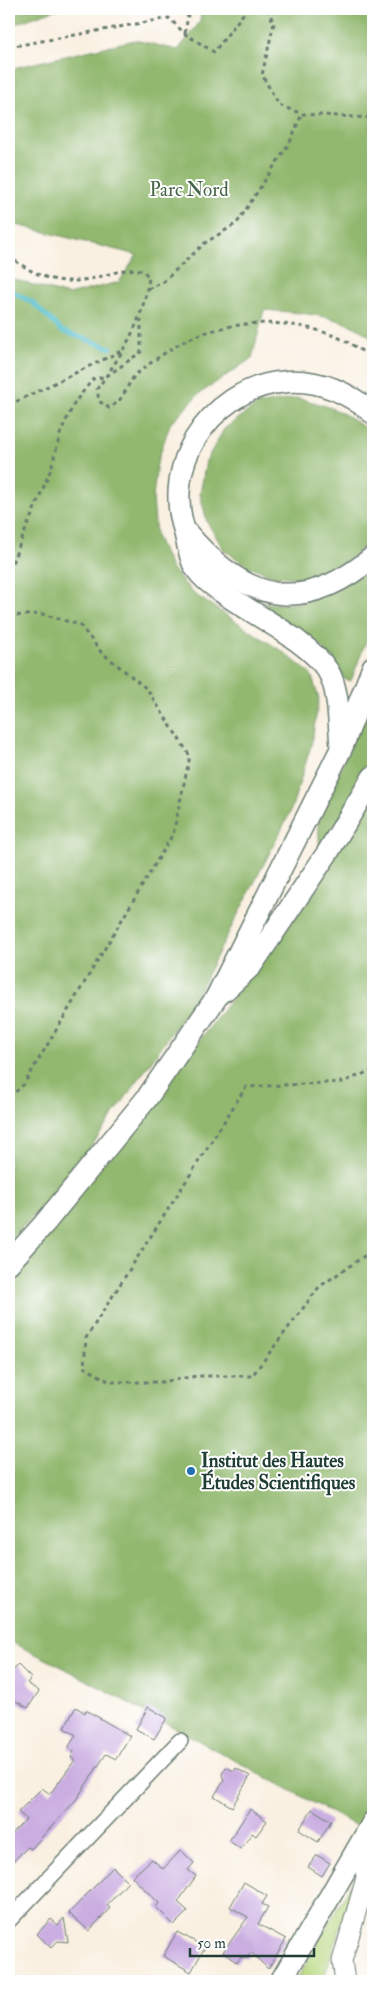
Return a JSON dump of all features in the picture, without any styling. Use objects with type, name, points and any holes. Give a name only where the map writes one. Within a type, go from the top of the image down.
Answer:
[{"type":"main road","points":[[342,747],[333,686],[328,672],[296,642],[210,582],[194,564],[179,510],[178,488],[186,454],[206,421],[234,398],[270,383],[300,380],[330,386],[373,413]]},
{"type":"main road","points":[[184,530],[219,567],[258,590],[283,595],[306,593],[330,585],[355,572],[373,557]]},
{"type":"main road","points":[[9,1263],[55,1211],[147,1098],[216,998],[342,747],[373,667]]},
{"type":"main road","points":[[216,998],[251,966],[328,852],[373,777]]},
{"type":"main road","points":[[280,1981],[371,1825]]},
{"type":"street","points":[[9,1920],[180,1741]]},
{"type":"street","points":[[345,1981],[342,1960],[366,1878],[364,1859],[371,1825]]},
{"type":"path","points":[[185,34],[189,9]]},
{"type":"path","points":[[9,47],[169,18],[185,34],[214,52],[246,9]]},
{"type":"path","points":[[267,9],[274,22],[262,75],[279,105],[302,114],[373,118]]},
{"type":"path","points":[[147,289],[164,281],[205,243],[238,223],[290,142],[302,114]]},
{"type":"path","points":[[9,256],[28,271],[55,282],[81,281],[132,268],[144,271],[149,278],[141,317],[141,352],[107,376],[92,379],[75,402],[61,431],[51,469],[9,570]]},
{"type":"path","points":[[141,317],[123,350],[97,389],[99,400],[109,408],[120,403],[137,373],[183,342],[226,327],[289,323],[316,329],[345,341],[373,360]]},
{"type":"path","points":[[9,405],[123,350]]},
{"type":"path","points":[[9,616],[42,614],[80,625],[101,652],[147,689],[190,756],[173,834],[24,1084],[9,1098]]},
{"type":"path","points":[[373,1070],[343,1082],[246,1087],[86,1338],[84,1367],[110,1382],[161,1382],[197,1376],[252,1376],[319,1287],[373,1250]]},
{"type":"green space","points":[[9,9],[57,9],[9,26]]},
{"type":"green space","name":"Parc Nord","points":[[201,9],[373,9],[373,339],[349,324],[322,316],[264,310],[252,358],[199,394],[170,424],[157,463],[153,497],[156,536],[171,568],[194,594],[283,652],[311,674],[319,699],[311,746],[290,813],[193,1002],[67,1181],[9,1241],[9,278],[68,295],[119,282],[137,255],[9,223],[9,69],[135,40],[178,50],[200,22]]},
{"type":"green space","points":[[297,398],[338,411],[373,435],[373,536],[351,559],[304,578],[274,576],[248,566],[224,550],[207,522],[200,494],[206,461],[224,429],[257,405]]},
{"type":"green space","points":[[373,568],[373,622],[351,681],[342,678],[330,657],[318,644],[276,615],[263,602],[294,603],[321,596]]},
{"type":"green space","name":"Institut des Hautes Études Scientifiques","points":[[373,689],[373,1810],[362,1829],[64,1668],[9,1641],[9,1262],[151,1103],[322,882],[318,824]]},
{"type":"green space","points":[[356,1876],[323,1981],[296,1981]]},
{"type":"building","points":[[18,1665],[31,1678],[27,1683],[39,1691],[28,1708],[9,1697],[9,1675]]},
{"type":"building","points":[[76,1707],[85,1713],[86,1710],[130,1736],[116,1759],[106,1754],[76,1800],[31,1849],[28,1847],[9,1865],[9,1837],[26,1819],[18,1812],[42,1788],[50,1794],[75,1760],[71,1758],[74,1751],[68,1748],[76,1735],[64,1728]]},
{"type":"building","points":[[148,1707],[167,1718],[154,1739],[136,1729]]},
{"type":"building","points":[[226,1767],[234,1771],[236,1768],[250,1776],[232,1807],[214,1796],[224,1781],[222,1774]]},
{"type":"building","points":[[250,1809],[267,1821],[256,1836],[252,1833],[241,1849],[229,1841]]},
{"type":"building","points":[[312,1809],[331,1821],[318,1842],[299,1830]]},
{"type":"building","points":[[181,1850],[194,1863],[188,1870],[196,1876],[178,1902],[188,1911],[174,1925],[156,1907],[159,1903],[132,1877],[152,1859],[163,1869]]},
{"type":"building","points":[[317,1855],[330,1863],[322,1876],[308,1867]]},
{"type":"building","points":[[113,1867],[128,1882],[107,1905],[110,1908],[89,1931],[69,1913]]},
{"type":"building","points":[[244,1882],[267,1896],[262,1904],[268,1907],[258,1924],[286,1939],[268,1969],[251,1952],[246,1959],[241,1957],[237,1963],[223,1952],[248,1917],[230,1907]]},
{"type":"building","points":[[64,1918],[68,1942],[58,1941],[51,1948],[37,1934],[51,1919],[58,1925]]},
{"type":"building","points":[[177,1932],[205,1947],[191,1972],[163,1956]]},
{"type":"waterway","points":[[9,290],[32,302],[62,331],[111,348]]},
{"type":"place","name":"Institut des Hautes Études Scientifiques","points":[[191,1471]]}]
